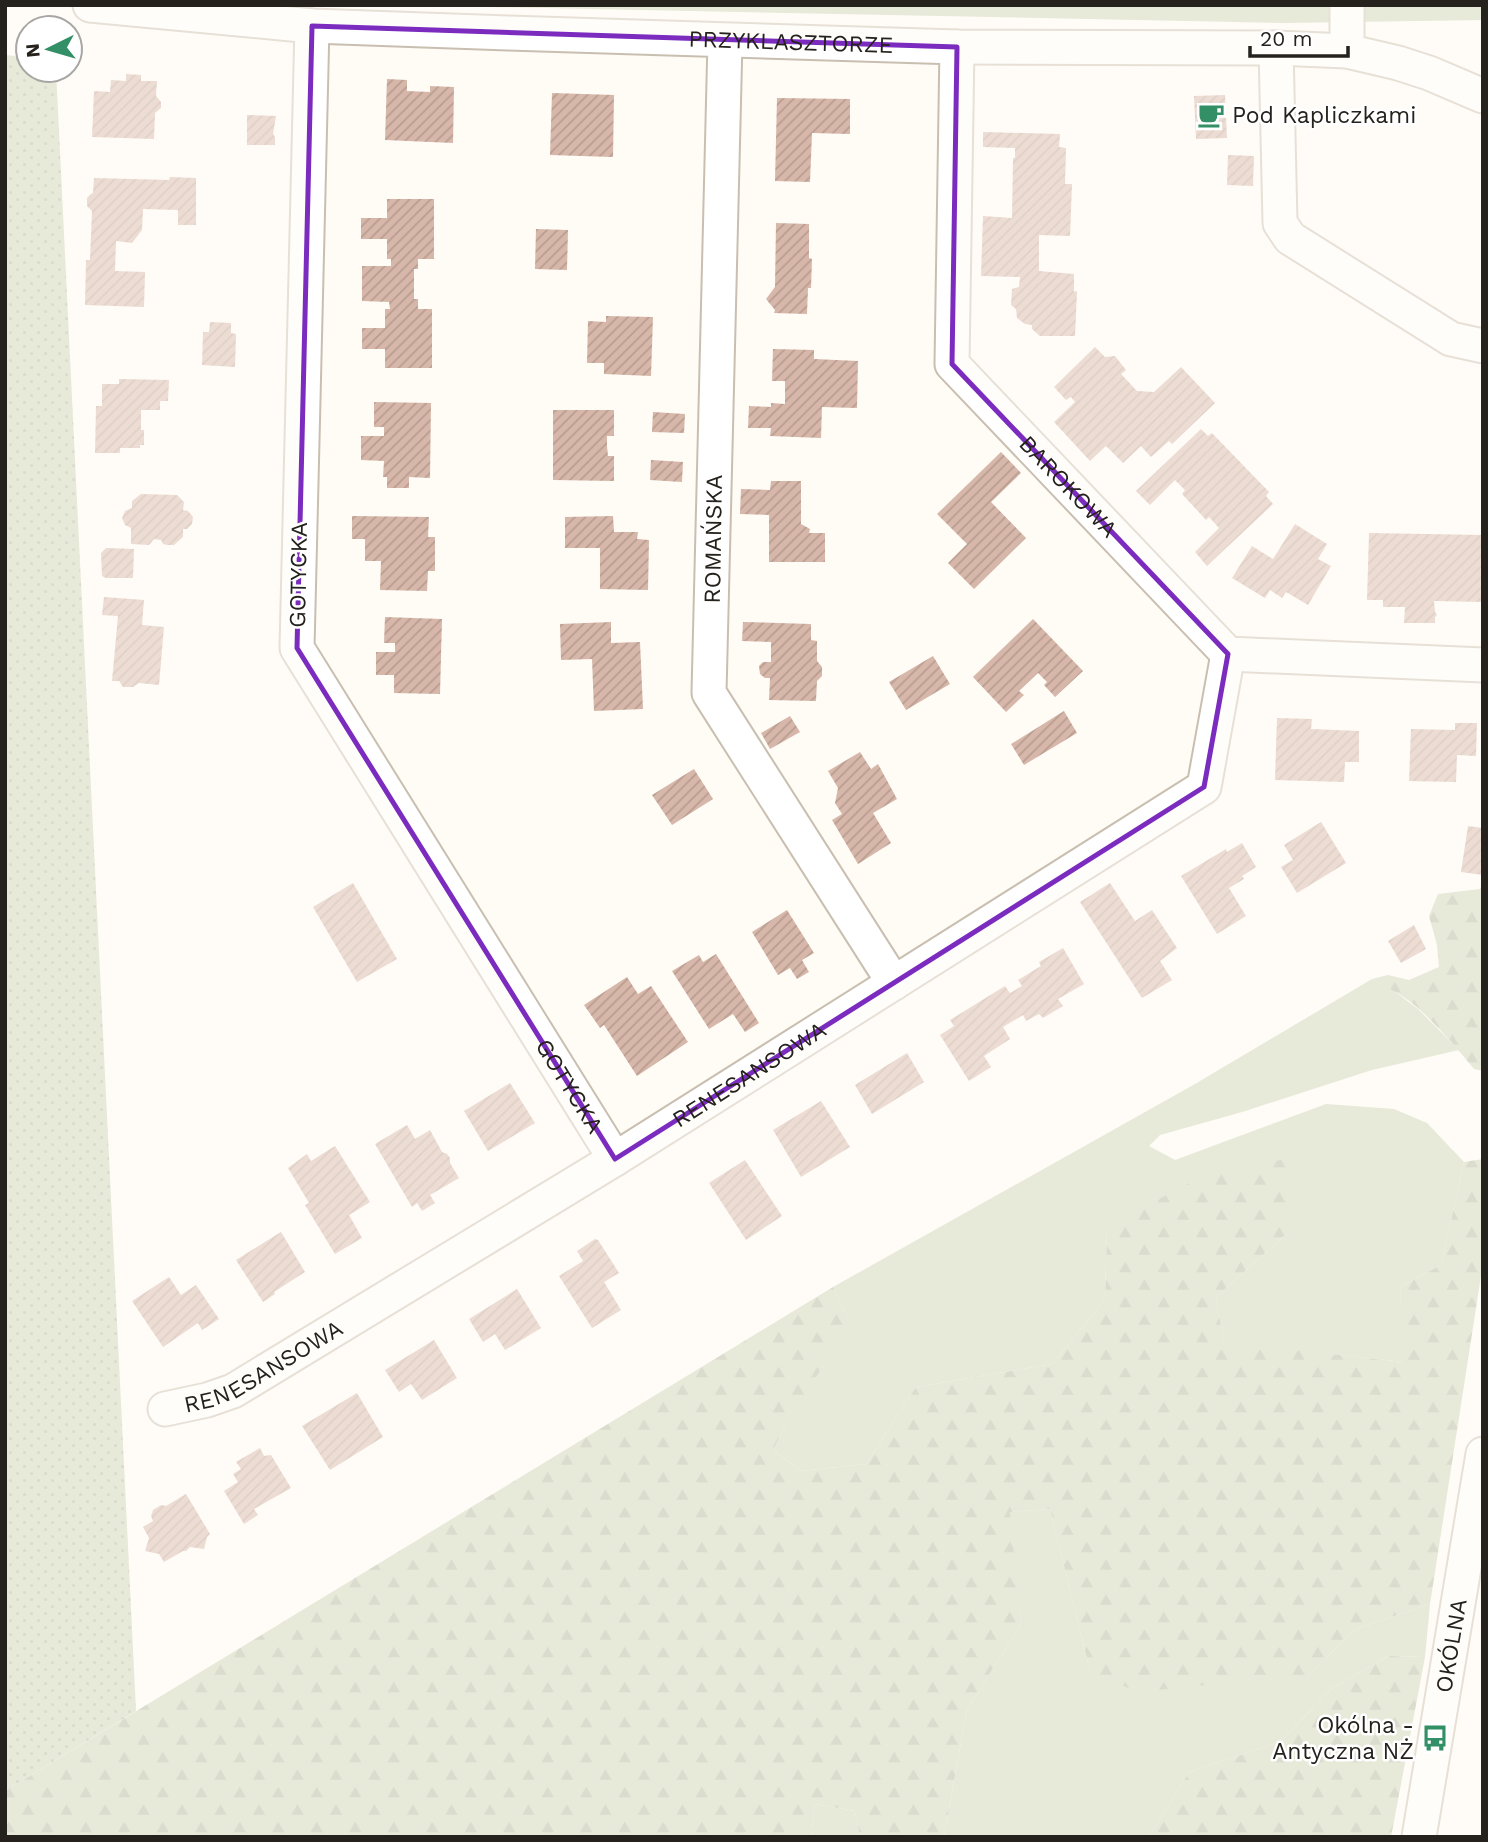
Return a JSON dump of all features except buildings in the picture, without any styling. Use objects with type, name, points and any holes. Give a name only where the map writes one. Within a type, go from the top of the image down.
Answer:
[{"type":"street","name":"PRZYKLASZTORZE","points":[[90,5],[312,26],[395,17],[725,40],[957,47],[1276,48],[1347,51],[1419,69],[1483,96]]},
{"type":"street","points":[[1347,5],[1347,51]]},
{"type":"street","name":"GOTYCKA","points":[[312,26],[297,648],[615,1159]]},
{"type":"street","name":"ROMAŃSKA","points":[[725,40],[709,693],[894,984]]},
{"type":"street","name":"BAROKOWA","points":[[957,47],[952,365],[1228,654]]},
{"type":"street","points":[[1276,48],[1280,223],[1290,238],[1451,339],[1483,346]]},
{"type":"street","points":[[1228,654],[1483,665]]},
{"type":"street","name":"RENESANSOWA","points":[[165,1409],[233,1391],[615,1159],[1204,787],[1228,654]]},
{"type":"street","name":"OKÓLNA","points":[[1419,1837],[1483,1454]]},
{"type":"highlighted area","points":[[312,26],[957,47],[952,364],[1228,654],[1204,787],[615,1159],[297,648]]},
{"type":"green space","points":[[391,5],[1483,5],[1483,20],[1285,23]]},
{"type":"green space","points":[[5,55],[14,56],[14,84],[57,84],[136,1711],[5,1791]]},
{"type":"green space","points":[[1483,882],[1483,1071],[1474,1069],[1413,1004],[1372,979],[1388,975],[1409,980],[1439,967],[1437,945],[1429,916],[1438,894],[1480,889]]},
{"type":"green space","points":[[1372,979],[1417,1008],[1459,1050],[1372,1070],[1160,1135],[1149,1146],[1175,1160],[1326,1104],[1394,1109],[1427,1123],[1464,1162],[1441,1265],[1400,1287],[1404,1362],[1224,1343],[1216,1297],[1284,1236],[1107,1227],[1105,1300],[1052,1364],[916,1387],[866,1464],[801,1471],[773,1450],[847,1317],[833,1287],[1195,1084]]},
{"type":"green space","points":[[1290,1158],[1284,1236],[1216,1297],[1224,1342],[1403,1362],[1400,1287],[1441,1265],[1464,1162],[1483,1159],[1483,1263],[1430,1604],[1356,1629],[1308,1675],[1137,1692],[1090,1671],[1050,1509],[1010,1512],[1021,1625],[967,1709],[944,1837],[860,1837],[855,1811],[815,1804],[811,1837],[5,1837],[5,1791],[833,1287],[847,1317],[830,1355],[786,1424],[773,1450],[801,1471],[866,1464],[916,1387],[1052,1364],[1105,1300],[1107,1227],[1200,1177]]},
{"type":"green space","points":[[1050,1509],[1090,1671],[1308,1675],[1356,1629],[1430,1604],[1425,1657],[1389,1656],[1332,1688],[1280,1742],[1189,1772],[1149,1837],[944,1837],[967,1709],[1021,1625],[1009,1512]]},
{"type":"green space","points":[[1389,1656],[1425,1657],[1391,1837],[1149,1837],[1189,1772],[1280,1742],[1332,1688]]},
{"type":"green space","points":[[815,1804],[855,1811],[860,1837],[811,1837]]},
{"type":"place","name":"Pod Kapliczkami","points":[[1211,115]]},
{"type":"place","name":"Okólna - Antyczna NŻ","points":[[1435,1738]]}]
